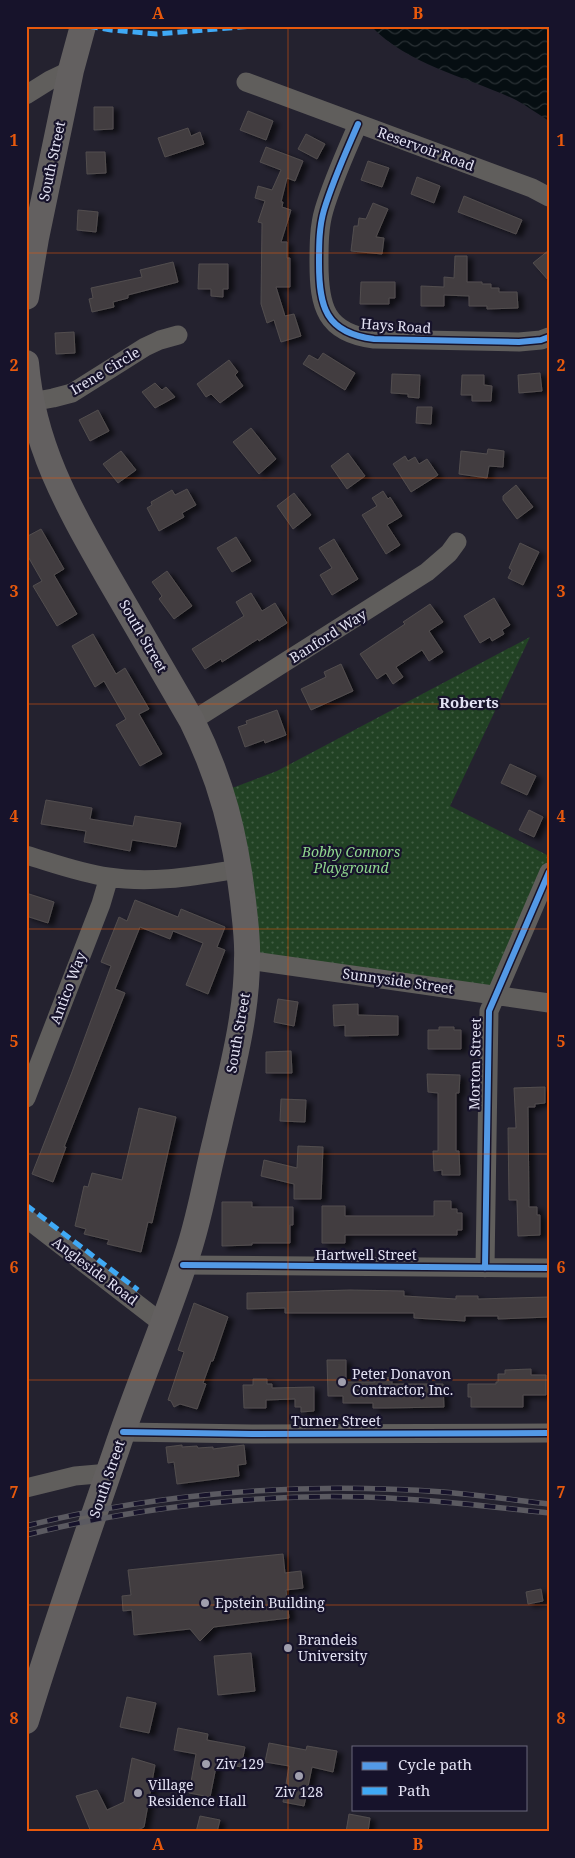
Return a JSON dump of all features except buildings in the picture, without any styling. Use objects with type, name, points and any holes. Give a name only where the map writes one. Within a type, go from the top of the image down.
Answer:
[{"type":"main road","name":"South Street","points":[[26,296],[36,238],[83,26]]},
{"type":"main road","name":"South Street","points":[[26,363],[33,439],[48,460],[68,505],[192,721],[206,750],[221,790],[238,869],[246,928],[247,960],[245,997],[238,1042],[194,1232],[47,1652],[26,1721]]},
{"type":"street","points":[[26,95],[50,80],[72,70]]},
{"type":"street","name":"Reservoir Road","points":[[246,82],[532,188],[549,197]]},
{"type":"street","name":"Hays Road","points":[[358,124],[335,180],[322,221],[319,246],[320,289],[324,307],[331,319],[351,335],[374,339],[519,342],[542,340],[549,337]]},
{"type":"street","name":"Irene Circle","points":[[31,402],[72,393],[145,347],[178,335]]},
{"type":"street","name":"Banford Way","points":[[192,721],[427,572],[449,553],[457,542]]},
{"type":"street","points":[[26,855],[82,872],[140,880],[165,879],[238,869]]},
{"type":"street","name":"Morton Street","points":[[485,1268],[487,1021],[490,1006],[549,872]]},
{"type":"street","name":"Antico Way","points":[[26,1098],[98,912],[109,877]]},
{"type":"street","name":"Sunnyside Street","points":[[247,960],[549,1003]]},
{"type":"street","name":"Angleside Road","points":[[26,1218],[163,1324]]},
{"type":"street","name":"Hartwell Street","points":[[183,1266],[549,1268]]},
{"type":"street","name":"Turner Street","points":[[123,1432],[252,1434],[549,1433]]},
{"type":"street","points":[[26,1488],[75,1476],[109,1473]]},
{"type":"green space","name":"Bobby Connors Playground","points":[[530,637],[450,806],[549,856],[549,872],[495,994],[247,960],[221,790],[235,787],[277,771]]},
{"type":"water","points":[[371,26],[549,26],[549,121],[516,100],[421,61],[386,40]]},
{"type":"railway","points":[[26,1526],[77,1514],[129,1505],[233,1492],[286,1489],[391,1489],[443,1492],[549,1504]]},
{"type":"railway","points":[[26,1535],[67,1525],[151,1510],[280,1498],[387,1498],[549,1513]]},
{"type":"marked path","points":[[88,26],[157,34],[252,26]]},
{"type":"marked path","points":[[26,1205],[138,1290]]},
{"type":"cycle path","points":[[358,124],[331,188],[320,229],[319,278],[321,292],[323,304],[335,324],[345,331],[374,339],[519,342],[541,340],[549,337]]},
{"type":"cycle path","points":[[485,1268],[489,1011],[549,872]]},
{"type":"cycle path","points":[[183,1265],[549,1268]]},
{"type":"cycle path","points":[[123,1432],[252,1434],[549,1433]]},
{"type":"place","name":"Peter Donavon Contractor, Inc.","points":[[342,1382]]},
{"type":"place","name":"Epstein Building","points":[[205,1603]]},
{"type":"place","name":"Brandeis University","points":[[288,1648]]},
{"type":"place","name":"Ziv 129","points":[[206,1764]]},
{"type":"place","name":"Ziv 128","points":[[299,1776]]},
{"type":"place","name":"Village Residence Hall","points":[[138,1793]]},
{"type":"district","name":"Roberts","points":[[469,703]]}]
